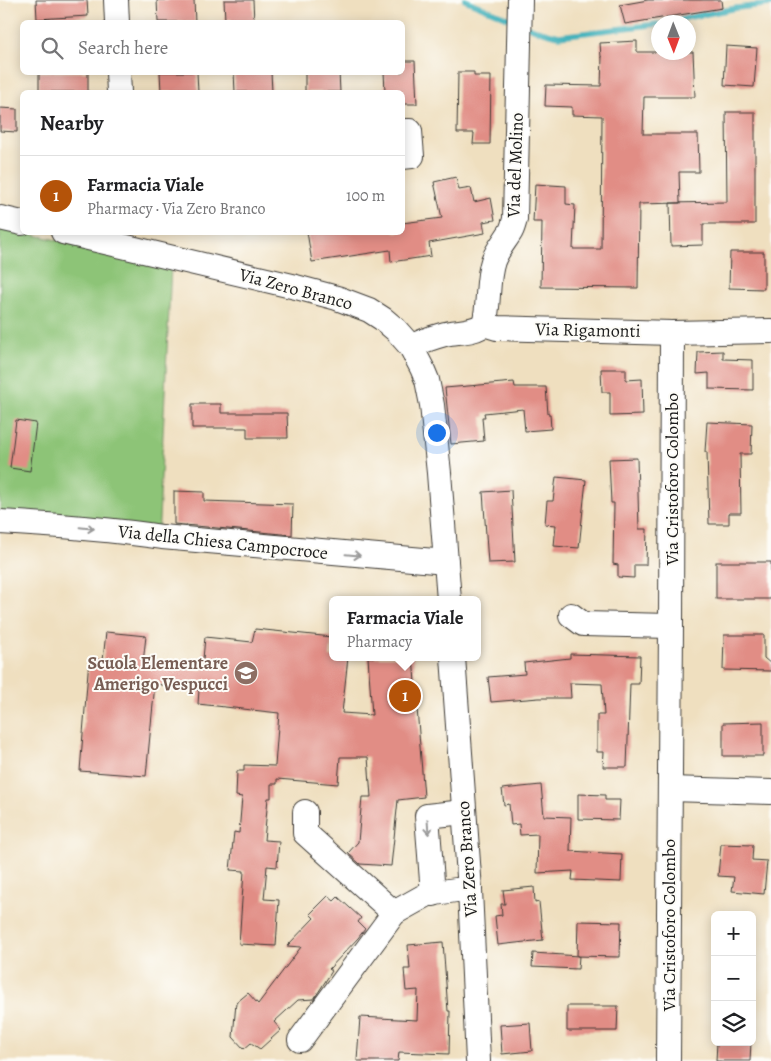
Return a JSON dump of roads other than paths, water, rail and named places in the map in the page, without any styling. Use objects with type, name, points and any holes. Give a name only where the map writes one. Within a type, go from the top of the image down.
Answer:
[{"type":"street","points":[[116,0],[116,20]]},
{"type":"street","name":"Via del Molino","points":[[484,324],[487,314],[492,262],[512,230],[515,219],[520,4]]},
{"type":"street","points":[[118,75],[119,90]]},
{"type":"street","points":[[405,131],[410,131],[412,156],[405,157]]},
{"type":"street","points":[[0,218],[20,223]]},
{"type":"street","name":"Via Zero Branco","points":[[86,235],[125,240],[354,304],[369,310],[396,330],[411,348],[422,368],[427,380],[432,405],[449,596]]},
{"type":"street","name":"Via Rigamonti","points":[[411,348],[418,343],[445,334],[479,328],[484,324],[497,328],[672,333],[771,331]]},
{"type":"street","name":"Via Cristoforo Colombo","points":[[668,1061],[672,626],[672,333]]},
{"type":"street","name":"Via della Chiesa Campocroce","points":[[0,522],[122,531],[162,537],[446,562]]},
{"type":"street","points":[[571,615],[583,624],[672,626]]},
{"type":"street","name":"Via Zero Branco","points":[[453,661],[470,890],[478,1061]]},
{"type":"street","points":[[670,790],[771,792]]},
{"type":"street","points":[[305,812],[305,833],[394,913]]},
{"type":"street","points":[[433,894],[427,816],[464,812]]},
{"type":"street","points":[[300,1040],[394,913],[428,894],[470,890]]},
{"type":"waterway","points":[[465,0],[515,21]]},
{"type":"waterway","points":[[696,16],[771,4]]},
{"type":"waterway","points":[[526,26],[559,36],[651,25]]},
{"type":"place","name":"Scuola Elementare Amerigo Vespucci","points":[[246,673]]},
{"type":"place","name":"Farmacia Viale","points":[[405,696]]}]
